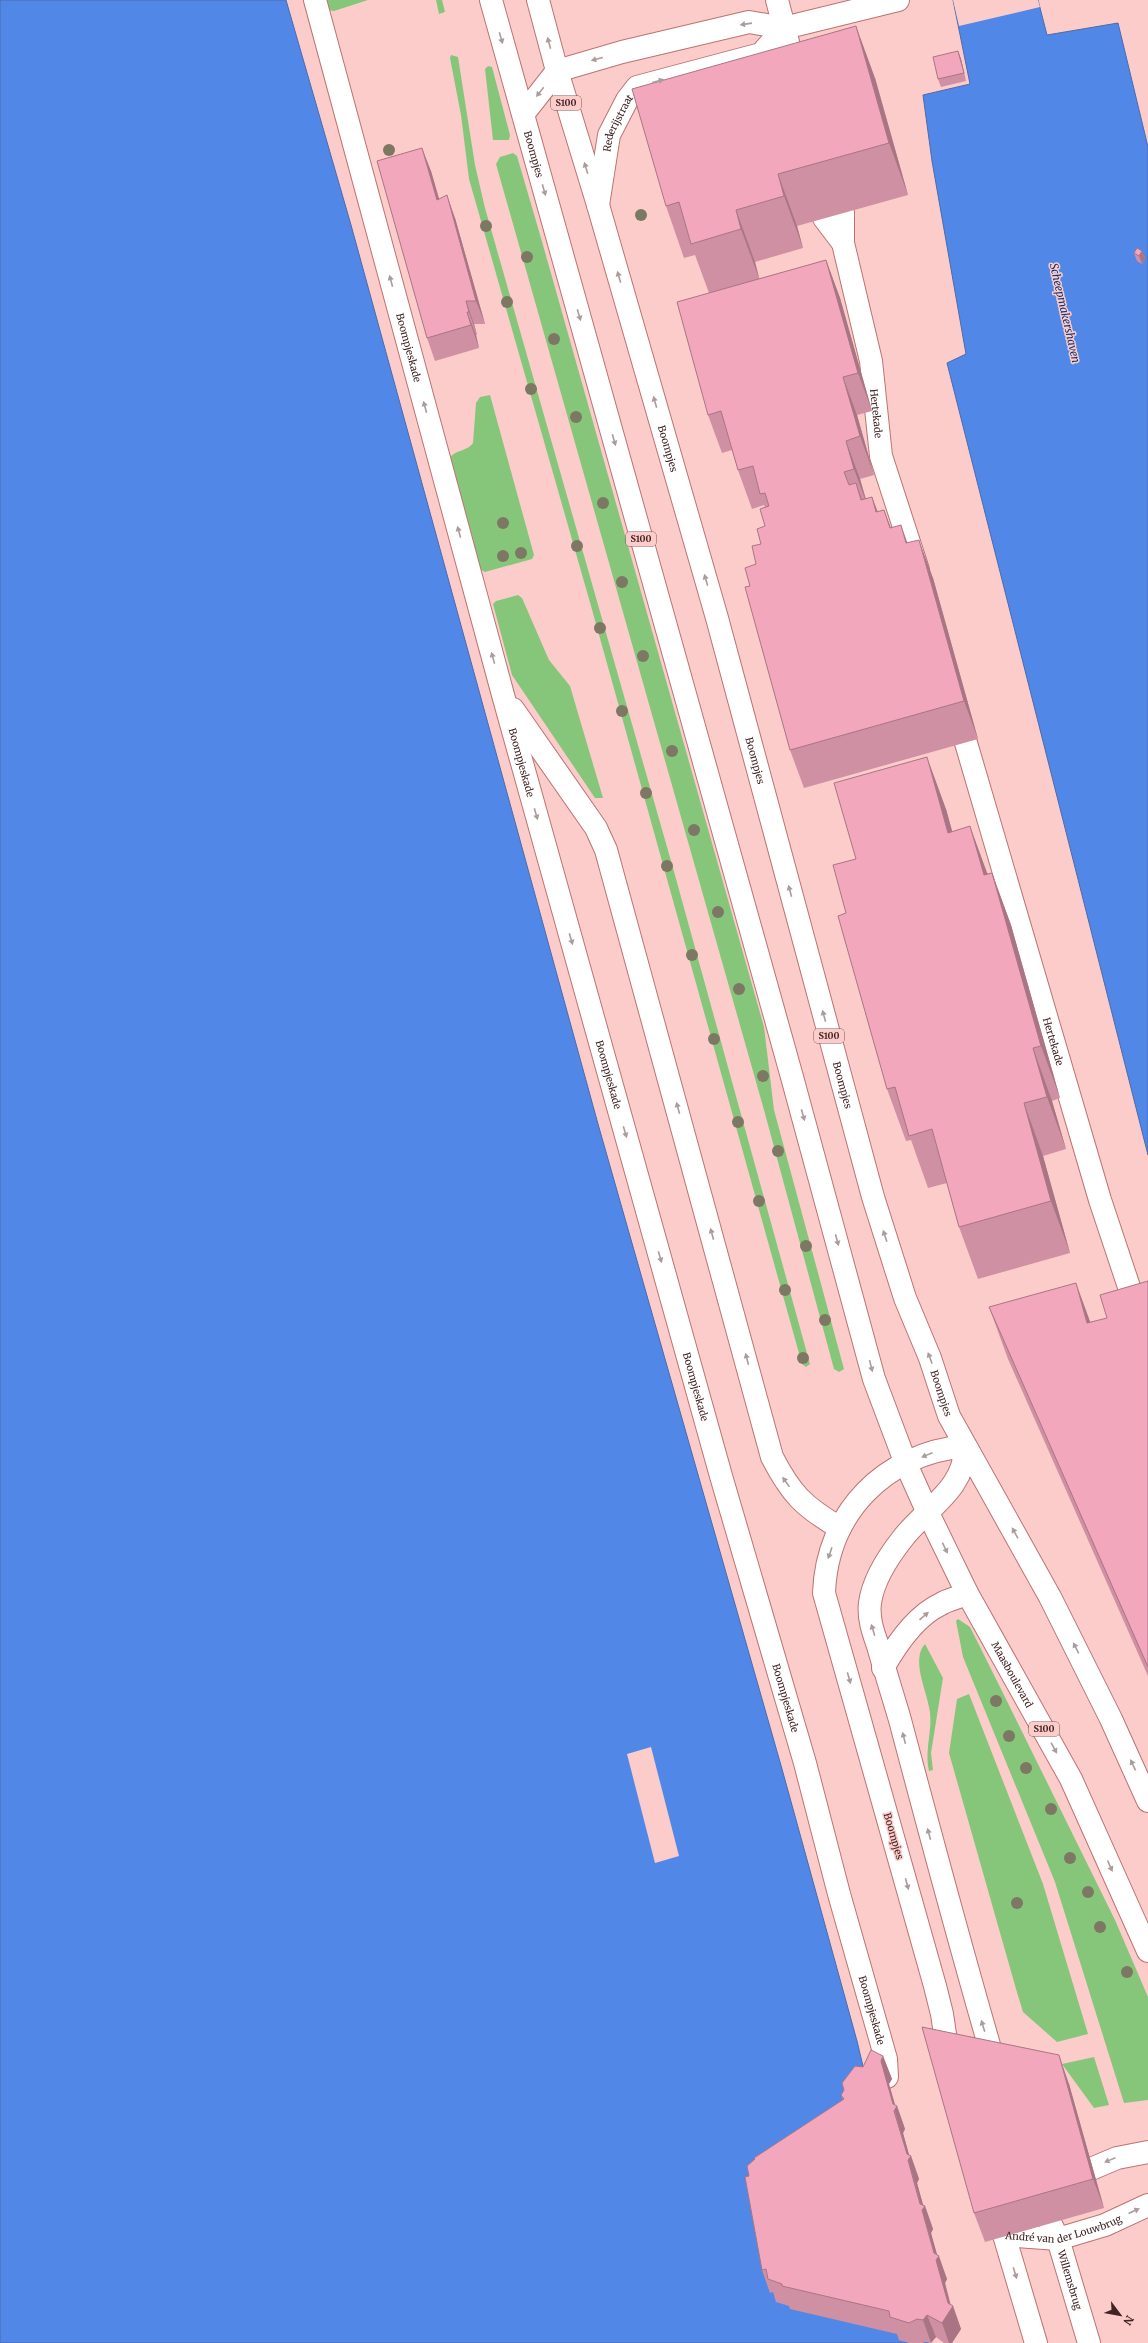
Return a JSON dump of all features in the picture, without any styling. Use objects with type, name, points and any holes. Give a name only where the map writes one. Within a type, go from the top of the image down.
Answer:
[{"type":"main road","name":"Boompjeskade","points":[[315,0],[503,695],[719,1469],[804,1763],[839,1894],[886,2059],[887,2077]]},
{"type":"main road","name":"Boompjes","points":[[491,0],[524,113],[792,1077],[874,1379],[906,1464]]},
{"type":"main road","name":"Boompjes","points":[[538,0],[557,71],[598,205],[717,618],[873,1197],[905,1298],[930,1358],[949,1416],[965,1446],[943,1448],[906,1464],[873,1484],[859,1497],[840,1528],[826,1565],[824,1593],[935,1986],[954,2080]]},
{"type":"main road","points":[[777,0],[793,61]]},
{"type":"main road","points":[[524,113],[557,71],[749,22],[784,28],[898,0]]},
{"type":"main road","name":"Rederijstraat","points":[[598,205],[609,135],[627,100],[637,87],[761,54],[784,28]]},
{"type":"main road","name":"Hertekade","points":[[834,216],[871,360],[881,456],[922,581]]},
{"type":"main road","name":"Boompjeskade","points":[[503,695],[601,838],[738,1326],[772,1457],[796,1496],[812,1511],[840,1528]]},
{"type":"main road","name":"Hertekade","points":[[966,743],[1100,1200],[1144,1332]]},
{"type":"main road","points":[[965,1446],[965,1460],[959,1476],[928,1513],[904,1537],[873,1588],[868,1615],[899,1719],[967,1976],[1002,2091]]},
{"type":"main road","name":"S100","points":[[965,1446],[1050,1597],[1111,1719],[1148,1801]]},
{"type":"main road","name":"Maasboulevard","points":[[906,1464],[967,1593],[1071,1779],[1148,1951]]},
{"type":"main road","points":[[883,1668],[896,1646],[924,1616],[940,1604],[967,1593]]},
{"type":"main road","name":"André van der Louwbrug","points":[[1148,2152],[1117,2158],[1074,2175],[1034,2188],[1004,2235],[1058,2239],[1105,2225],[1148,2205]]},
{"type":"main road","name":"Willemsbrug","points":[[1034,2188],[1058,2239],[1089,2343]]},
{"type":"main road","points":[[987,2190],[1004,2235],[1036,2343]]},
{"type":"green space","points":[[325,0],[368,0],[334,11],[328,10]]},
{"type":"green space","points":[[436,0],[442,0],[445,12],[439,14]]},
{"type":"green space","points":[[451,55],[458,57],[475,165],[485,208],[673,868],[810,1364],[806,1367],[802,1364],[591,606],[469,179],[461,115],[450,58]]},
{"type":"green space","points":[[488,66],[492,67],[510,135],[509,140],[493,140],[485,69]]},
{"type":"green space","points":[[513,153],[517,156],[541,238],[764,1027],[774,1110],[844,1369],[839,1372],[834,1369],[764,1110],[496,164],[500,157]]},
{"type":"green space","points":[[490,395],[534,555],[532,559],[485,572],[481,570],[450,457],[455,453],[468,448],[473,443],[476,403],[480,397]]},
{"type":"green space","points":[[518,595],[522,598],[549,660],[570,686],[603,798],[595,798],[512,675],[493,604],[496,601]]},
{"type":"green space","points":[[958,1619],[970,1627],[1115,1920],[1148,1997],[1148,2100],[1124,2103],[1055,1882],[963,1657],[956,1621]]},
{"type":"green space","points":[[925,1644],[943,1678],[931,1753],[933,1770],[929,1771],[928,1754],[930,1715],[919,1666],[921,1650]]},
{"type":"green space","points":[[969,1694],[1043,1884],[1088,2034],[1057,2042],[1023,2012],[949,1753],[957,1699]]},
{"type":"green space","points":[[1094,2057],[1109,2105],[1094,2108],[1062,2064]]},
{"type":"water","points":[[0,0],[286,0],[351,225],[598,1124],[782,1769],[857,2041],[929,2343],[0,2343]]},
{"type":"water","name":"Scheepmakershaven","points":[[953,0],[1038,0],[1047,35],[1118,23],[1148,147],[1148,1155],[947,363],[966,354],[932,161],[923,95],[970,84]]},
{"type":"pier","points":[[953,0],[1038,0],[1040,7],[959,26]]},
{"type":"pier","points":[[651,1747],[679,1856],[655,1863],[627,1754]]},
{"type":"building","points":[[856,26],[889,143],[778,174],[784,196],[736,210],[741,229],[691,244],[679,202],[666,206],[632,89]]},
{"type":"building","points":[[958,51],[964,73],[938,79],[933,57]]},
{"type":"building","points":[[422,148],[437,200],[447,195],[476,301],[466,301],[469,312],[467,312],[471,325],[427,338],[377,161]]},
{"type":"building","points":[[1137,248],[1142,251],[1139,256],[1134,253]]},
{"type":"building","points":[[826,260],[858,373],[843,377],[860,436],[846,441],[854,469],[844,472],[849,485],[856,483],[861,500],[872,497],[876,512],[884,510],[890,528],[901,525],[906,543],[919,540],[964,701],[790,750],[745,587],[750,586],[745,568],[756,564],[752,546],[761,544],[757,529],[765,526],[760,509],[769,506],[765,493],[760,494],[753,466],[738,470],[721,411],[708,415],[677,302]]},
{"type":"building","points":[[927,757],[948,833],[970,826],[984,875],[992,873],[1041,1046],[1033,1048],[1047,1097],[1024,1103],[1051,1201],[959,1227],[932,1129],[909,1136],[895,1087],[887,1089],[838,916],[846,913],[833,865],[856,859],[834,783]]},
{"type":"building","points":[[1148,1281],[1148,1667],[989,1307],[1076,1283],[1087,1323],[1107,1318],[1100,1295]]},
{"type":"building","points":[[922,2027],[1059,2055],[1093,2179],[974,2213]]},
{"type":"building","points":[[871,2050],[883,2056],[881,2061],[893,2104],[897,2106],[894,2111],[907,2154],[911,2156],[908,2160],[920,2204],[925,2206],[922,2210],[934,2253],[939,2256],[936,2260],[948,2303],[953,2306],[942,2323],[927,2315],[923,2320],[917,2319],[909,2323],[890,2317],[889,2311],[782,2286],[782,2284],[768,2279],[766,2269],[762,2270],[745,2177],[749,2176],[747,2166],[755,2159],[754,2158],[844,2099],[841,2095],[844,2090],[842,2083],[855,2066],[863,2067]]}]
